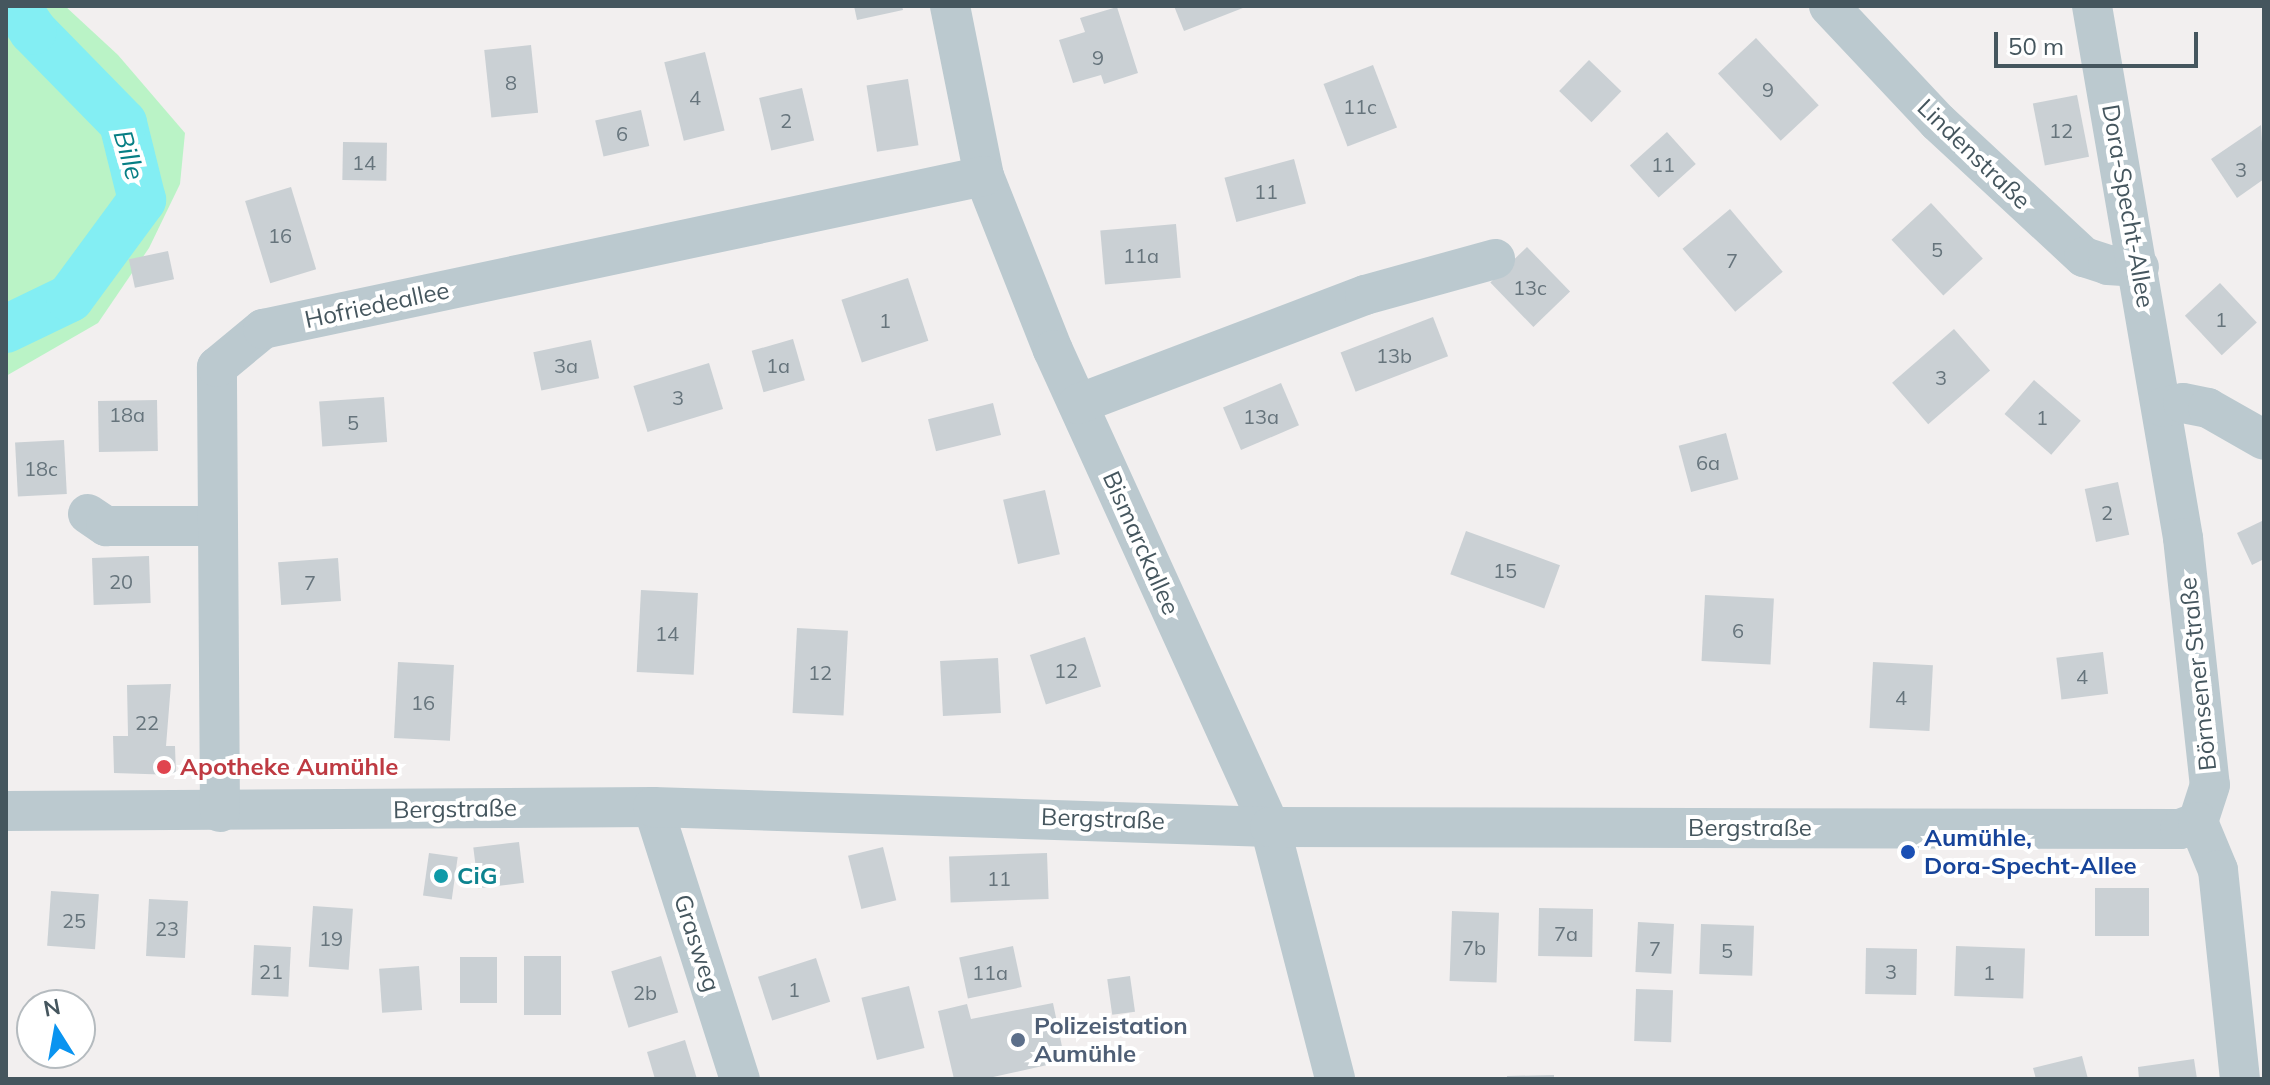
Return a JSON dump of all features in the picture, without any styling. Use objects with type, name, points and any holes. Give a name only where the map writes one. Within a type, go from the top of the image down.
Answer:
[{"type":"street","name":"Bismarckallee","points":[[950,6],[984,176],[1078,404],[1270,827],[1335,1079]]},
{"type":"street","name":"Lindenstraße","points":[[1829,6],[1938,122],[2084,257],[2108,265],[2139,267]]},
{"type":"street","name":"Dora-Specht-Allee","points":[[2092,6],[2164,407]]},
{"type":"street","name":"Hofriedeallee","points":[[220,812],[217,367],[263,329],[984,176]]},
{"type":"street","points":[[1078,404],[1365,295],[1495,259]]},
{"type":"street","points":[[2164,407],[2183,403],[2208,408],[2264,440]]},
{"type":"street","name":"Börnsener Straße","points":[[2164,407],[2210,785],[2198,822]]},
{"type":"street","points":[[88,514],[106,526],[216,526]]},
{"type":"street","name":"Bergstraße","points":[[6,811],[653,807],[1270,827],[2180,829],[2198,822]]},
{"type":"street","name":"Grasweg","points":[[653,807],[740,1079]]},
{"type":"street","points":[[2198,822],[2218,870],[2240,1079]]},
{"type":"green space","points":[[6,6],[65,6],[118,55],[185,133],[180,184],[149,248],[98,323],[6,376]]},
{"type":"building","points":[[854,6],[902,6],[903,10],[857,20]]},
{"type":"building","points":[[1174,6],[1248,6],[1184,31]]},
{"type":"building","points":[[1117,7],[1138,73],[1104,84],[1101,75],[1073,83],[1059,40],[1085,32],[1080,18]]},
{"type":"building","points":[[1756,38],[1819,105],[1781,141],[1718,73]]},
{"type":"building","points":[[531,45],[538,113],[491,118],[484,50]]},
{"type":"building","points":[[705,52],[725,131],[684,141],[664,62]]},
{"type":"building","points":[[1589,60],[1621,91],[1591,122],[1559,91]]},
{"type":"building","points":[[1373,65],[1397,128],[1348,147],[1324,84]]},
{"type":"building","points":[[908,79],[918,145],[877,152],[867,86]]},
{"type":"building","points":[[802,88],[814,141],[771,151],[759,98]]},
{"type":"building","points":[[2077,95],[2089,157],[2045,165],[2033,104]]},
{"type":"building","points":[[641,110],[649,146],[604,157],[595,121]]},
{"type":"building","points":[[2261,125],[2264,179],[2237,198],[2211,159]]},
{"type":"building","points":[[1667,132],[1696,164],[1659,197],[1630,165]]},
{"type":"building","points":[[343,142],[387,143],[386,181],[342,180]]},
{"type":"building","points":[[1294,159],[1306,203],[1236,222],[1224,178]]},
{"type":"building","points":[[291,187],[316,269],[270,283],[245,201]]},
{"type":"building","points":[[1931,203],[1983,259],[1943,295],[1892,240]]},
{"type":"building","points":[[1730,209],[1783,272],[1735,312],[1683,249]]},
{"type":"building","points":[[1176,224],[1181,278],[1105,284],[1100,231]]},
{"type":"building","points":[[1527,247],[1570,292],[1533,327],[1490,282]]},
{"type":"building","points":[[168,251],[174,279],[135,288],[129,259]]},
{"type":"building","points":[[908,278],[928,341],[862,362],[841,300]]},
{"type":"building","points":[[2220,283],[2257,322],[2222,355],[2185,316]]},
{"type":"building","points":[[1433,317],[1448,356],[1356,392],[1341,352]]},
{"type":"building","points":[[1954,329],[1990,371],[1928,424],[1892,383]]},
{"type":"building","points":[[793,339],[805,380],[764,392],[752,351]]},
{"type":"building","points":[[591,340],[599,378],[541,390],[533,352]]},
{"type":"building","points":[[709,363],[723,409],[647,432],[633,386]]},
{"type":"building","points":[[2034,380],[2081,421],[2051,455],[2004,414]]},
{"type":"building","points":[[1281,383],[1299,425],[1241,450],[1223,408]]},
{"type":"building","points":[[384,397],[387,442],[322,446],[319,402]]},
{"type":"building","points":[[157,400],[158,451],[99,452],[98,401]]},
{"type":"building","points":[[993,403],[1001,435],[936,451],[928,419]]},
{"type":"building","points":[[1726,433],[1738,479],[1691,492],[1679,446]]},
{"type":"building","points":[[64,440],[67,494],[18,496],[15,443]]},
{"type":"building","points":[[2118,482],[2129,535],[2096,542],[2085,489]]},
{"type":"building","points":[[1045,490],[1060,554],[1018,564],[1003,500]]},
{"type":"building","points":[[2264,520],[2264,559],[2252,565],[2237,533]]},
{"type":"building","points":[[1466,531],[1560,565],[1544,608],[1450,574]]},
{"type":"building","points":[[149,556],[151,603],[94,605],[92,558]]},
{"type":"building","points":[[338,558],[341,601],[281,605],[278,562]]},
{"type":"building","points":[[641,590],[698,593],[694,675],[637,672]]},
{"type":"building","points":[[1705,595],[1774,599],[1770,665],[1702,661]]},
{"type":"building","points":[[797,628],[848,631],[843,716],[793,713]]},
{"type":"building","points":[[1085,637],[1101,686],[1046,704],[1030,655]]},
{"type":"building","points":[[2103,652],[2108,694],[2061,699],[2056,658]]},
{"type":"building","points":[[998,658],[1001,713],[943,716],[940,661]]},
{"type":"building","points":[[398,662],[454,665],[450,741],[394,738]]},
{"type":"building","points":[[1873,662],[1933,665],[1929,731],[1870,728]]},
{"type":"building","points":[[171,684],[166,746],[175,746],[176,775],[114,773],[113,736],[128,736],[127,685]]},
{"type":"building","points":[[519,842],[524,883],[478,888],[473,848]]},
{"type":"building","points":[[883,847],[896,900],[861,909],[848,856]]},
{"type":"building","name":"CiG","points":[[429,853],[458,857],[452,900],[423,896]]},
{"type":"building","points":[[1047,853],[1049,899],[951,902],[949,856]]},
{"type":"building","points":[[2095,888],[2149,888],[2149,936],[2095,936]]},
{"type":"building","points":[[51,891],[99,894],[95,949],[47,946]]},
{"type":"building","points":[[149,899],[188,901],[185,958],[146,956]]},
{"type":"building","points":[[313,906],[353,909],[349,970],[309,967]]},
{"type":"building","points":[[1539,908],[1593,909],[1592,957],[1538,956]]},
{"type":"building","points":[[1452,911],[1499,913],[1497,983],[1450,981]]},
{"type":"building","points":[[1638,922],[1674,924],[1671,974],[1635,972]]},
{"type":"building","points":[[1701,924],[1754,926],[1752,976],[1699,974]]},
{"type":"building","points":[[254,945],[291,947],[288,997],[251,995]]},
{"type":"building","points":[[1013,946],[1022,987],[968,999],[959,957]]},
{"type":"building","points":[[1956,946],[2025,948],[2023,998],[1954,996]]},
{"type":"building","points":[[1866,948],[1917,949],[1916,995],[1865,994]]},
{"type":"building","points":[[524,956],[561,956],[561,1015],[524,1015]]},
{"type":"building","points":[[661,956],[678,1012],[629,1028],[611,971]]},
{"type":"building","points":[[460,957],[497,957],[497,1003],[460,1003]]},
{"type":"building","points":[[816,958],[830,1002],[772,1021],[758,977]]},
{"type":"building","points":[[419,966],[422,1010],[382,1013],[379,969]]},
{"type":"building","points":[[1130,976],[1135,1012],[1112,1015],[1107,979]]},
{"type":"building","points":[[909,986],[924,1048],[877,1060],[861,998]]},
{"type":"building","points":[[1636,989],[1673,990],[1671,1042],[1634,1041]]},
{"type":"building","name":"Polizeistation Aumühle","points":[[1053,1003],[1065,1061],[984,1079],[954,1079],[938,1011],[967,1004],[971,1019]]},
{"type":"building","points":[[685,1040],[697,1079],[655,1079],[647,1052]]},
{"type":"building","points":[[2082,1056],[2088,1079],[2036,1079],[2033,1068]]},
{"type":"building","points":[[2194,1059],[2197,1079],[2139,1079],[2138,1067]]},
{"type":"building","points":[[1554,1075],[1554,1079],[1507,1079],[1507,1076]]},
{"type":"waterway","name":"Bille","points":[[6,329],[70,298],[142,200],[123,123],[33,31],[16,6]]},
{"type":"place","name":"Apotheke Aumühle","points":[[164,767]]},
{"type":"place","name":"Aumühle, Dora-Specht-Allee","points":[[1908,852]]},
{"type":"place","name":"CiG","points":[[441,876]]},
{"type":"place","name":"Polizeistation Aumühle","points":[[1018,1040]]}]
